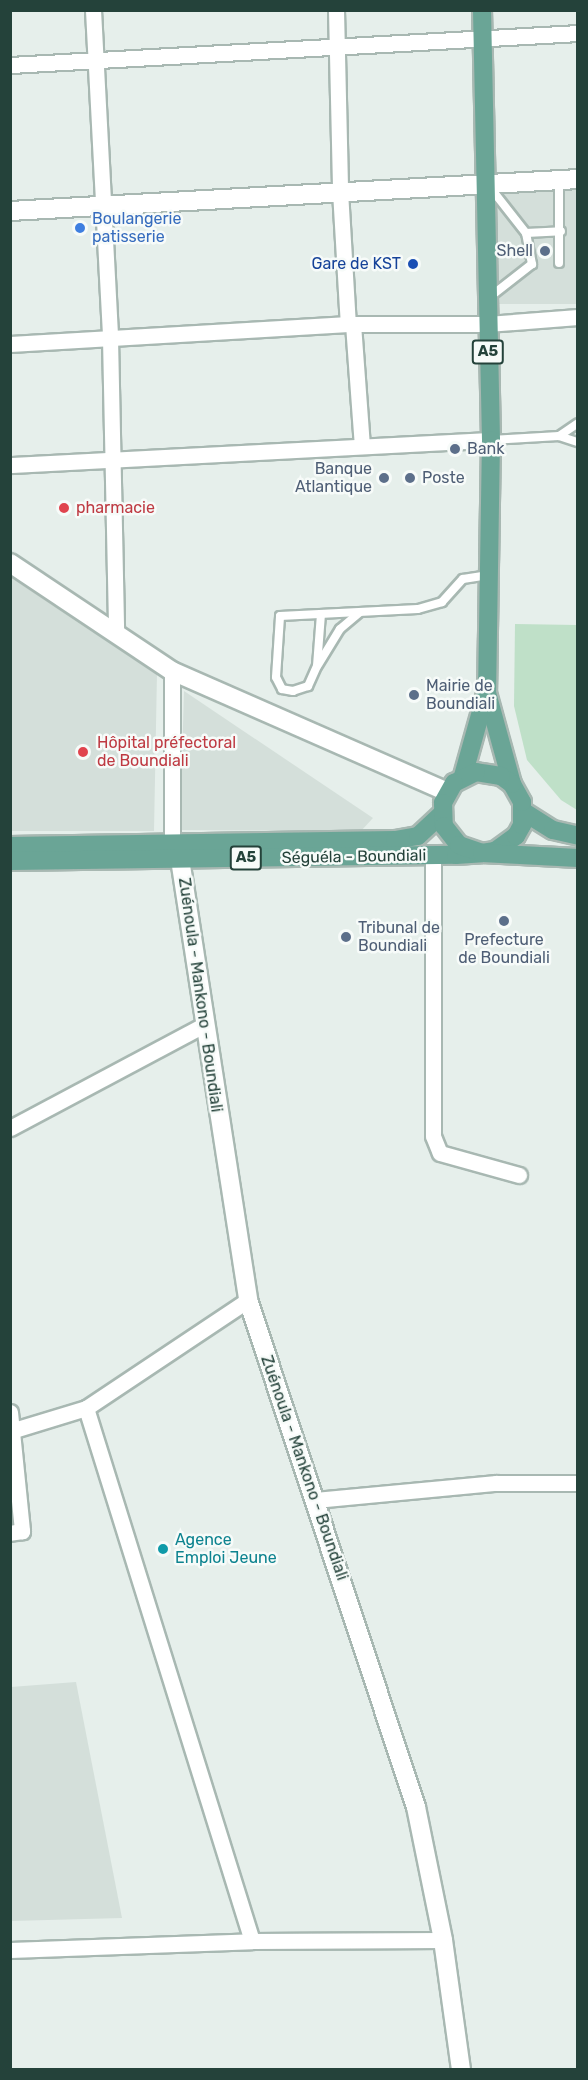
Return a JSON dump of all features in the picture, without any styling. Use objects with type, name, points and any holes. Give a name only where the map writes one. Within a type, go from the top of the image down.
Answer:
[{"type":"main road","name":"A5","points":[[463,776],[487,693],[491,440],[482,10]]},
{"type":"main road","points":[[10,211],[578,179]]},
{"type":"main road","points":[[10,563],[171,671],[447,792]]},
{"type":"main road","name":"A5","points":[[487,693],[512,784]]},
{"type":"main road","points":[[578,836],[553,830],[524,812],[512,784],[489,772],[463,776],[447,792],[442,814],[450,837],[470,851],[578,858]]},
{"type":"main road","name":"Séguéla - Boundiali","points":[[10,846],[433,856],[482,853],[495,851],[511,841],[522,825],[524,812]]},
{"type":"main road","name":"Séguéla - Boundiali","points":[[10,861],[395,840],[418,836],[442,814]]},
{"type":"main road","name":"Zuénoula - Mankono - Boundiali","points":[[177,851],[202,1026],[248,1300],[416,1807],[443,1940],[461,2070]]},
{"type":"street","points":[[93,10],[110,338],[116,634]]},
{"type":"street","points":[[336,10],[340,191],[362,446]]},
{"type":"street","points":[[10,65],[578,33]]},
{"type":"street","points":[[10,344],[351,324],[488,324],[578,317]]},
{"type":"street","points":[[10,465],[491,440]]},
{"type":"street","points":[[171,671],[177,851]]},
{"type":"street","points":[[433,856],[433,1136],[440,1153],[519,1175]]},
{"type":"street","points":[[10,1128],[202,1026]]},
{"type":"street","points":[[14,1430],[86,1408],[248,1300]]},
{"type":"street","points":[[86,1408],[252,1941]]},
{"type":"street","points":[[10,1412],[14,1430],[22,1531],[10,1533]]},
{"type":"street","points":[[315,1500],[496,1483],[578,1483]]},
{"type":"street","points":[[10,1950],[252,1941],[443,1940]]},
{"type":"lane","points":[[559,179],[561,231],[559,263]]},
{"type":"lane","points":[[487,184],[526,233],[532,264],[487,299]]},
{"type":"lane","points":[[526,233],[561,231]]},
{"type":"lane","points":[[559,436],[578,423]]},
{"type":"lane","points":[[491,440],[559,436],[578,442]]},
{"type":"lane","points":[[360,612],[340,629],[317,666],[308,686],[293,691],[282,689],[276,677],[280,616],[418,609],[442,602],[463,579],[489,575]]},
{"type":"lane","points":[[317,666],[321,614]]},
{"type":"shaded area","points":[[495,190],[577,190],[577,304],[495,304]]},
{"type":"shaded area","name":"Hôpital préfectoral de Boundiali","points":[[10,577],[157,673],[154,831],[11,831]]},
{"type":"shaded area","points":[[184,691],[373,818],[361,831],[180,830]]},
{"type":"shaded area","points":[[76,1682],[122,1918],[11,1921],[11,1687]]},
{"type":"green space","points":[[515,624],[577,625],[577,810],[561,800],[527,760],[514,706]]},
{"type":"place","name":"Boulangerie patisserie","points":[[80,228]]},
{"type":"place","name":"Shell","points":[[545,251]]},
{"type":"place","name":"Gare de KST","points":[[413,264]]},
{"type":"place","name":"Bank","points":[[455,449]]},
{"type":"place","name":"Banque Atlantique","points":[[384,478]]},
{"type":"place","name":"Poste","points":[[410,478]]},
{"type":"place","name":"pharmacie","points":[[64,508]]},
{"type":"place","name":"Mairie de Boundiali","points":[[414,695]]},
{"type":"place","name":"Hôpital préfectoral de Boundiali","points":[[83,752]]},
{"type":"place","name":"Prefecture de Boundiali","points":[[504,921]]},
{"type":"place","name":"Tribunal de Boundiali","points":[[346,937]]},
{"type":"place","name":"Agence Emploi Jeune","points":[[163,1549]]}]
